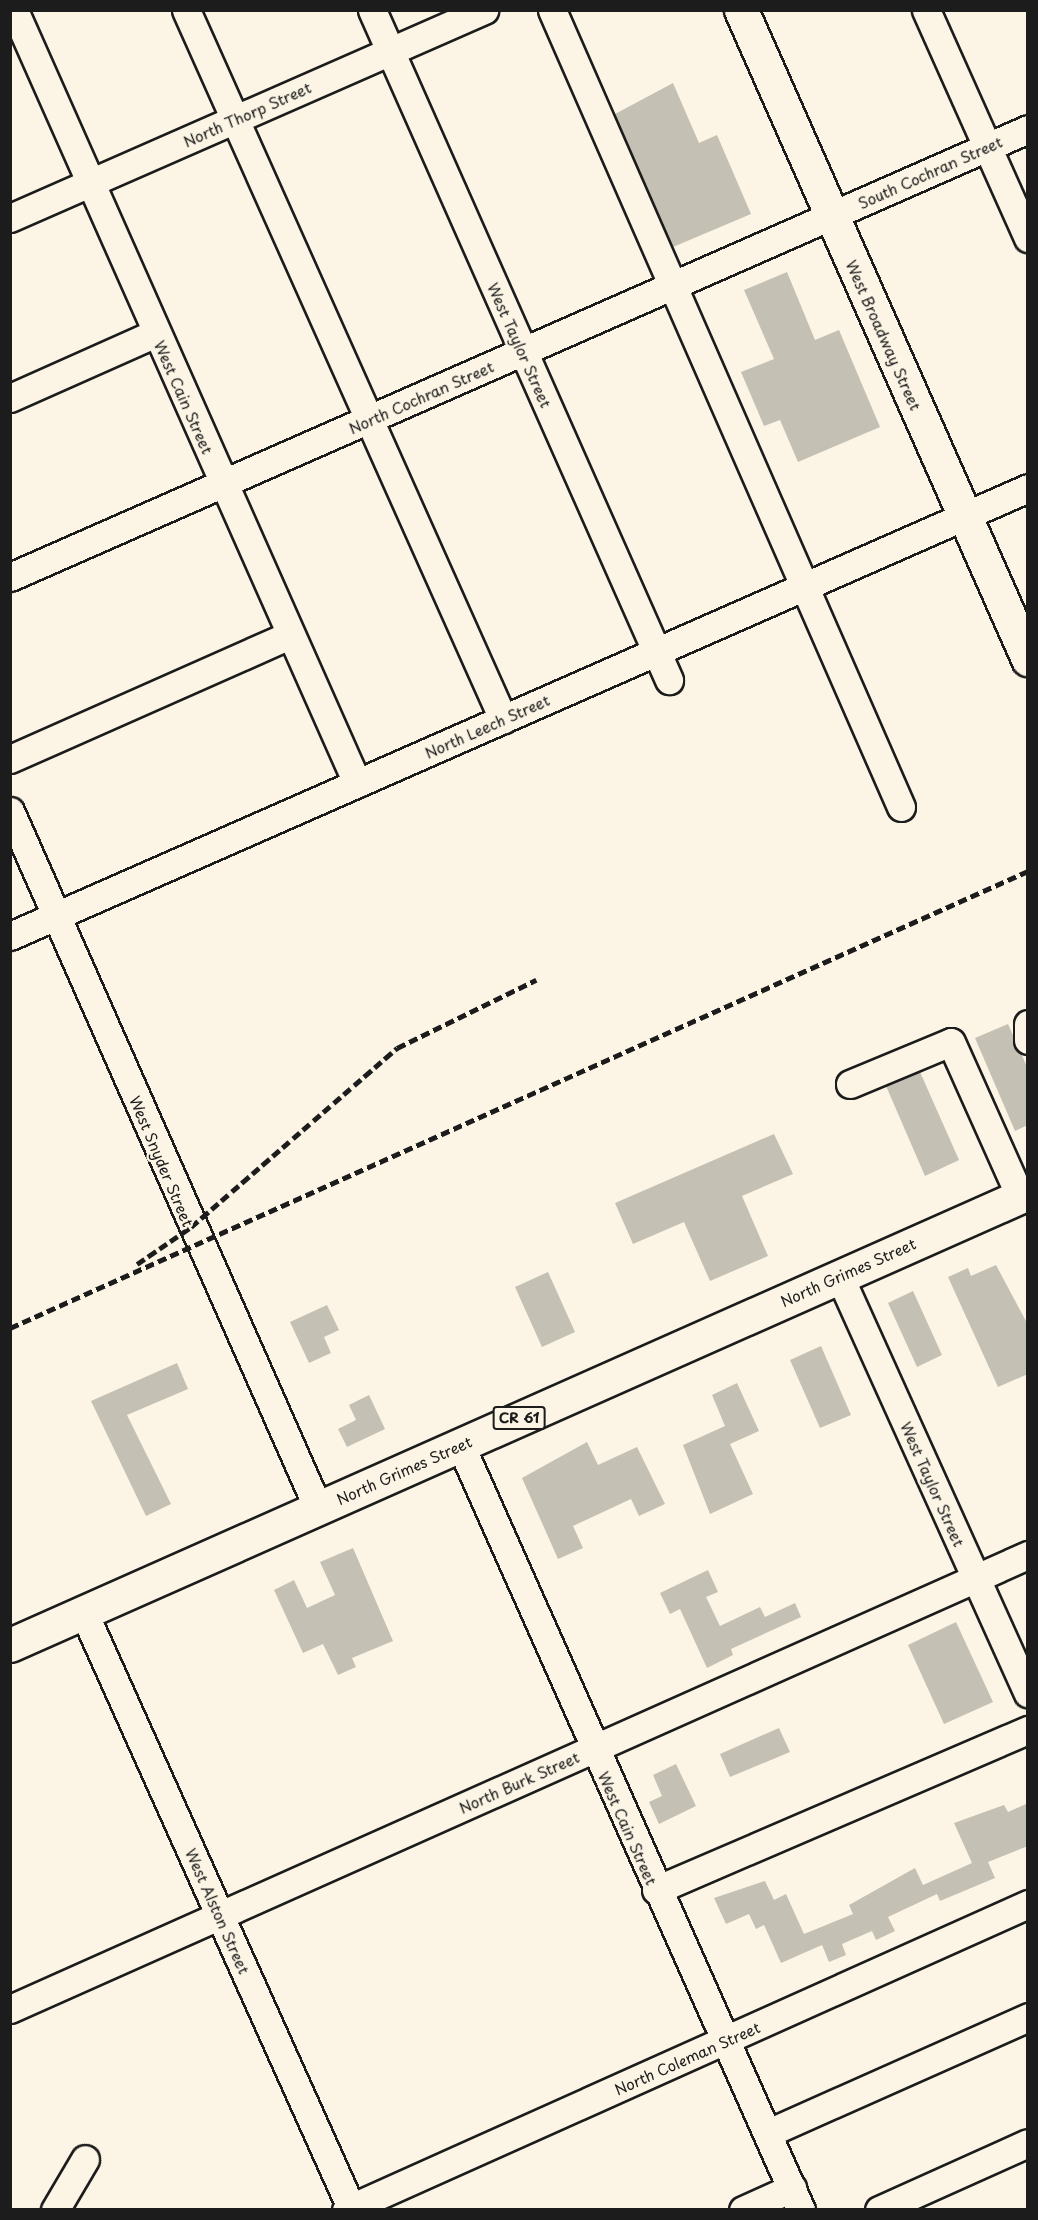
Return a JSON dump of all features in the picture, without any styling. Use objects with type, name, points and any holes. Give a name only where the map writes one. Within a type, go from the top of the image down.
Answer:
[{"type":"main road","name":"West Broadway Street","points":[[741,10],[1028,659]]},
{"type":"main road","name":"North Grimes Street","points":[[10,1645],[839,1275],[1024,1195]]},
{"type":"street","points":[[186,10],[371,419],[503,719]]},
{"type":"street","name":"West Taylor Street","points":[[372,10],[669,680]]},
{"type":"street","name":"North Thorp Street","points":[[10,218],[484,10]]},
{"type":"street","points":[[552,10],[902,807]]},
{"type":"street","points":[[926,10],[1028,238]]},
{"type":"street","name":"West Cain Street","points":[[16,25],[90,183],[357,783]]},
{"type":"street","name":"South Cochran Street","points":[[832,215],[1028,129]]},
{"type":"street","name":"North Cochran Street","points":[[10,577],[832,215]]},
{"type":"street","points":[[10,398],[156,333]]},
{"type":"street","name":"North Leech Street","points":[[10,936],[1028,488]]},
{"type":"street","points":[[10,759],[290,634]]},
{"type":"street","name":"West Snyder Street","points":[[10,811],[318,1508]]},
{"type":"street","points":[[1028,1024],[1028,1040]]},
{"type":"street","points":[[850,1084],[951,1042],[1024,1195]]},
{"type":"street","name":"West Taylor Street","points":[[839,1275],[1028,1693]]},
{"type":"street","name":"West Cain Street","points":[[460,1444],[656,1890],[796,2199]]},
{"type":"street","name":"North Burk Street","points":[[10,2009],[1028,1555]]},
{"type":"street","name":"West Alston Street","points":[[84,1613],[349,2209]]},
{"type":"street","points":[[656,1890],[1028,1730]]},
{"type":"street","name":"North Coleman Street","points":[[349,2209],[1028,1904]]},
{"type":"street","points":[[768,2133],[1028,2017]]},
{"type":"street","points":[[879,2210],[1028,2143]]},
{"type":"street","points":[[55,2210],[85,2159]]},
{"type":"street","points":[[742,2210],[796,2199]]},
{"type":"building","points":[[673,83],[699,143],[717,135],[751,214],[673,247],[615,114]]},
{"type":"building","points":[[787,272],[815,340],[839,330],[880,427],[798,462],[780,420],[764,426],[741,372],[774,359],[744,290]]},
{"type":"building","points":[[1008,1024],[1028,1069],[1028,1125],[1015,1131],[975,1038]]},
{"type":"building","points":[[920,1072],[959,1160],[925,1176],[886,1086]]},
{"type":"building","points":[[774,1134],[793,1174],[742,1196],[768,1256],[710,1281],[684,1222],[633,1244],[615,1203]]},
{"type":"building","points":[[996,1265],[1028,1325],[1028,1374],[998,1387],[948,1277],[968,1268],[971,1276]]},
{"type":"building","points":[[548,1272],[575,1332],[542,1347],[515,1287]]},
{"type":"building","points":[[913,1291],[942,1355],[917,1367],[888,1303]]},
{"type":"building","points":[[327,1305],[339,1330],[324,1337],[331,1353],[309,1363],[290,1322]]},
{"type":"building","points":[[821,1346],[851,1415],[820,1428],[790,1360]]},
{"type":"building","points":[[177,1363],[188,1389],[127,1415],[171,1504],[146,1516],[91,1401]]},
{"type":"building","points":[[737,1383],[759,1431],[730,1444],[753,1494],[710,1514],[683,1445],[725,1426],[712,1395]]},
{"type":"building","points":[[369,1395],[385,1429],[347,1447],[338,1429],[356,1420],[349,1405]]},
{"type":"building","points":[[587,1442],[598,1465],[637,1447],[665,1504],[639,1516],[631,1499],[573,1526],[583,1548],[558,1559],[522,1478]]},
{"type":"building","points":[[353,1548],[393,1641],[352,1658],[356,1667],[338,1675],[323,1644],[303,1653],[274,1590],[294,1580],[307,1608],[335,1595],[320,1562]]},
{"type":"building","points":[[708,1570],[718,1592],[706,1597],[720,1626],[760,1607],[765,1617],[795,1603],[801,1617],[731,1649],[733,1655],[707,1668],[680,1609],[670,1614],[660,1593]]},
{"type":"building","points":[[956,1622],[993,1702],[944,1724],[908,1645]]},
{"type":"building","points":[[779,1728],[790,1752],[730,1777],[720,1754]]},
{"type":"building","points":[[676,1764],[696,1806],[659,1824],[649,1802],[662,1796],[653,1775]]},
{"type":"building","points":[[1028,1803],[1028,1846],[988,1862],[995,1878],[940,1901],[937,1894],[888,1917],[895,1931],[876,1940],[872,1931],[842,1944],[846,1955],[829,1962],[822,1945],[781,1963],[764,1925],[756,1929],[749,1914],[726,1924],[714,1898],[765,1881],[774,1900],[786,1894],[804,1934],[853,1914],[849,1905],[915,1868],[923,1885],[972,1863],[954,1823],[1004,1805],[1008,1812]]},
{"type":"railway","points":[[10,1328],[1028,871]]},
{"type":"railway","points":[[137,1264],[191,1227],[397,1048],[536,980]]}]
